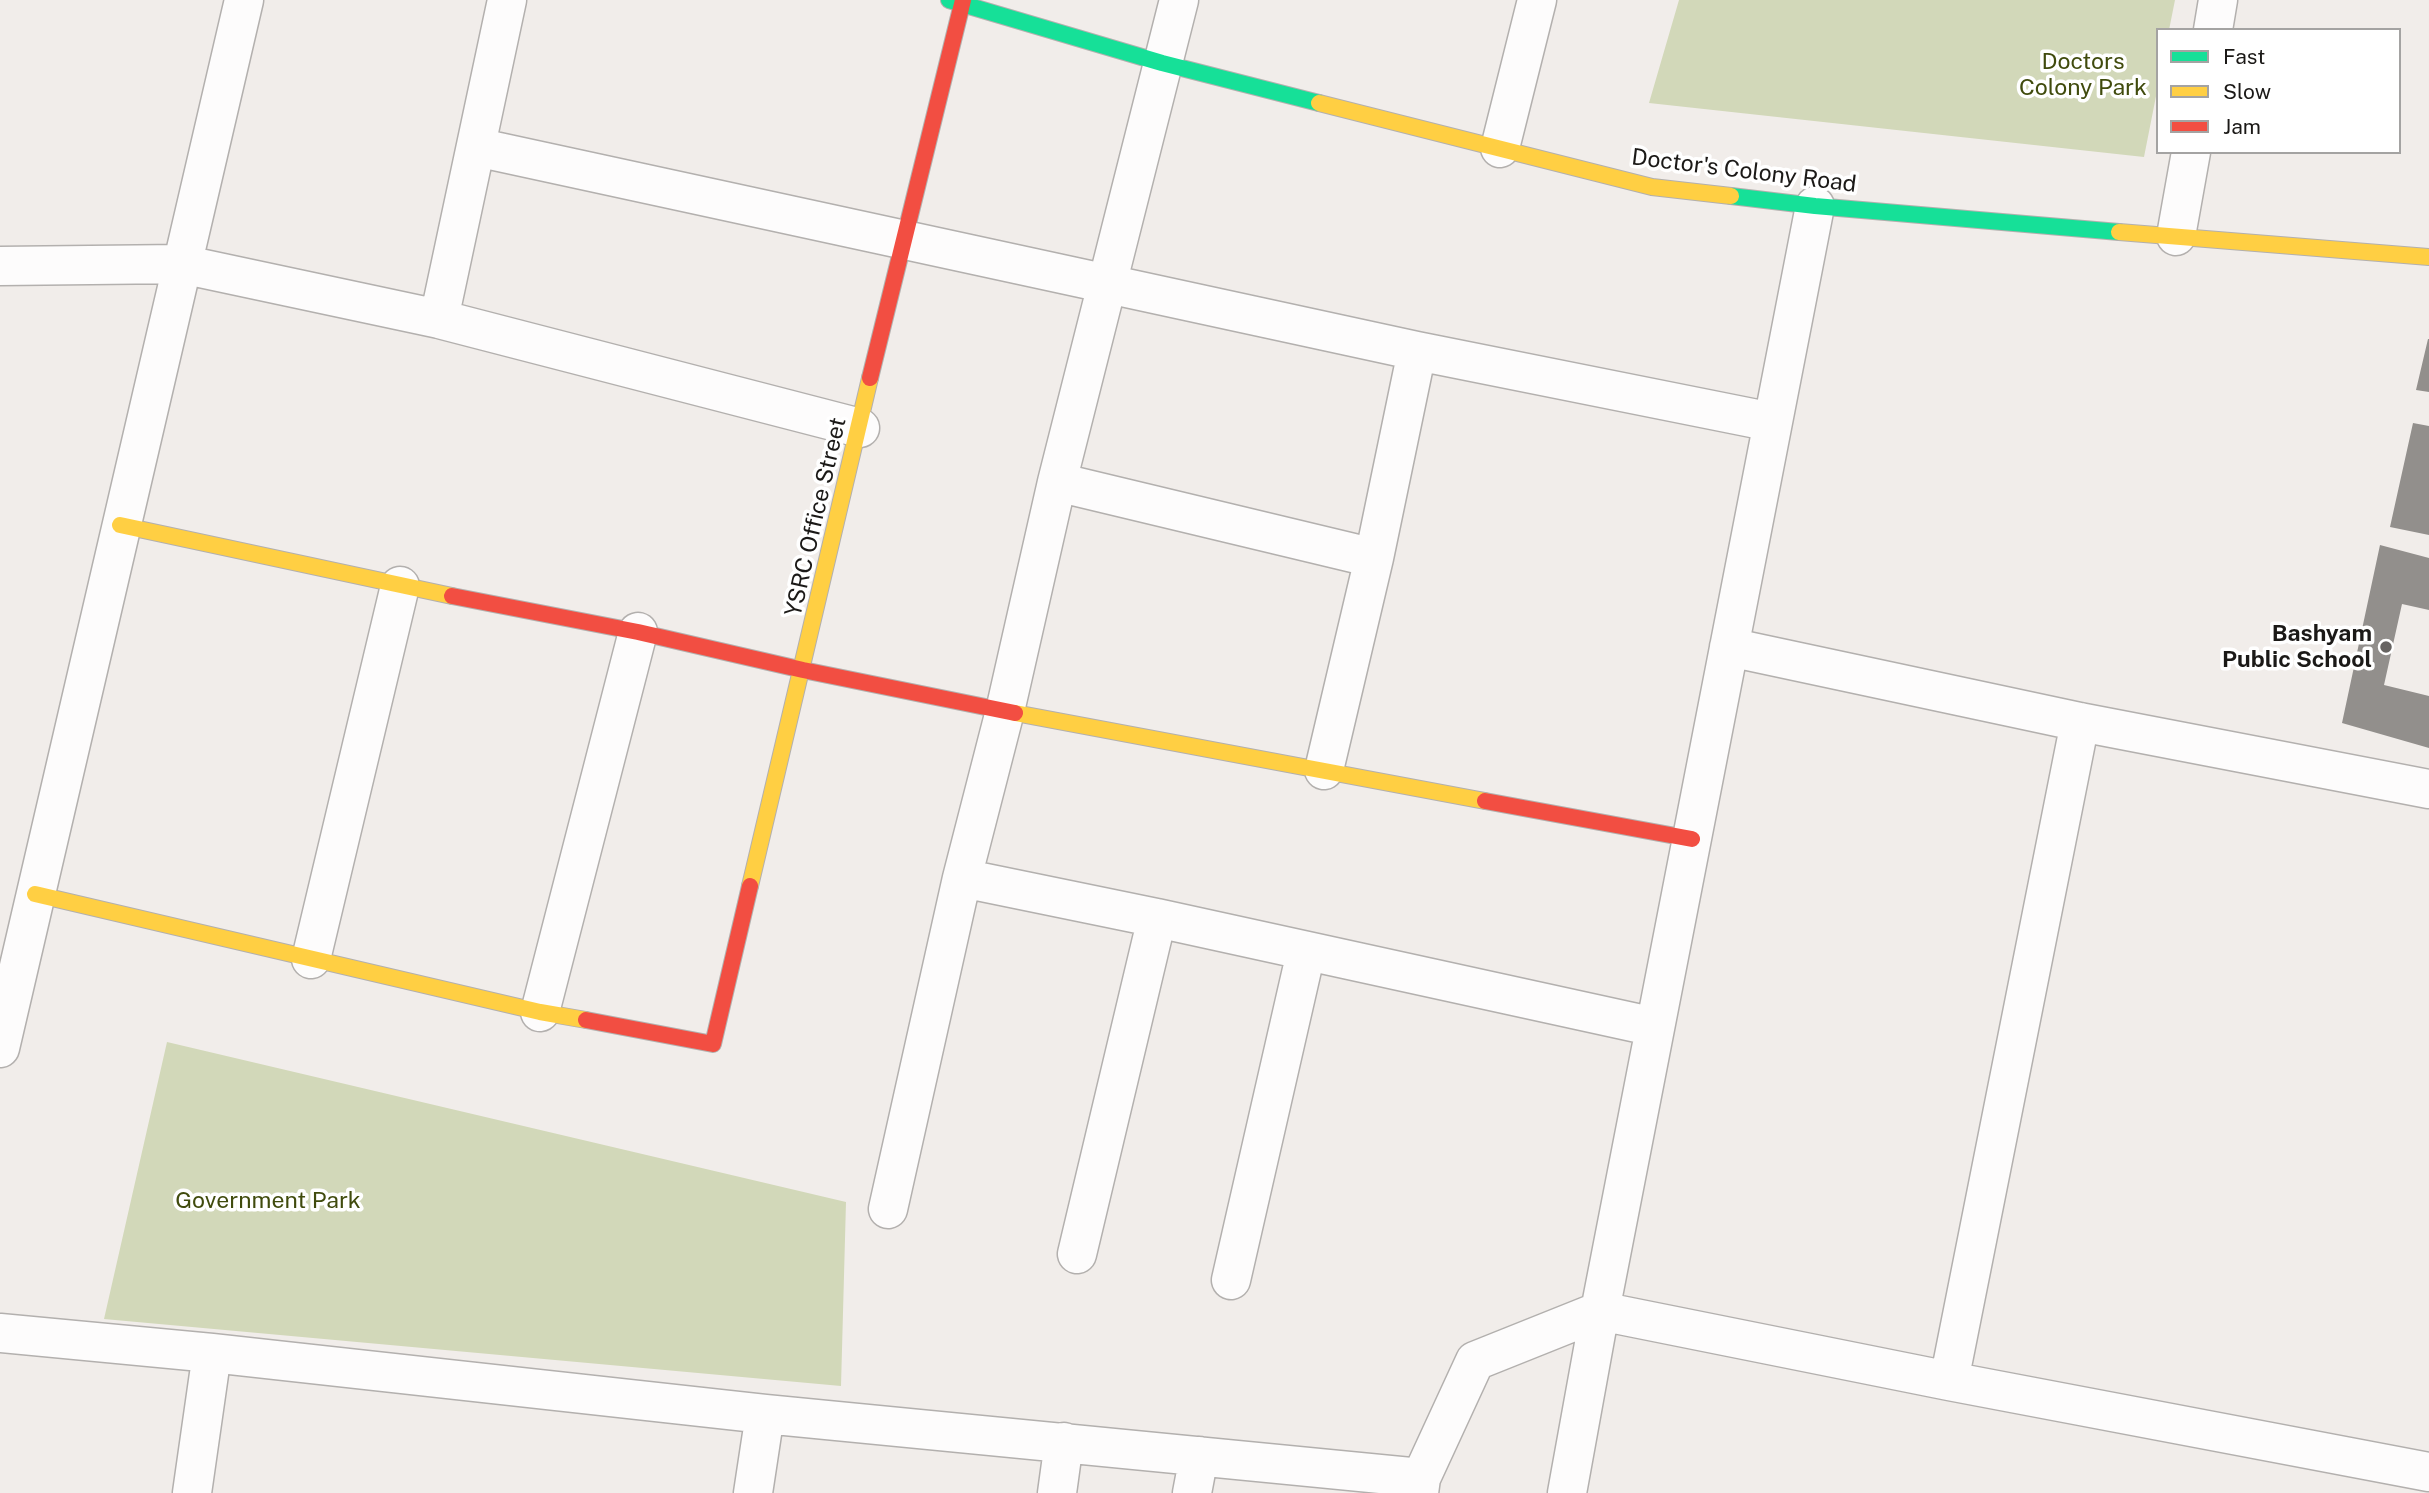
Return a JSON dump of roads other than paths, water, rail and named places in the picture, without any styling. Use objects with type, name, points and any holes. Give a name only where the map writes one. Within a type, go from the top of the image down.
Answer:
[{"type":"street","points":[[0,1048],[244,0]]},
{"type":"street","points":[[439,319],[507,0]]},
{"type":"street","points":[[888,1209],[962,878],[1005,711],[1057,482],[1179,0]]},
{"type":"street","points":[[1500,148],[1536,0]]},
{"type":"street","points":[[2213,28],[2218,0]]},
{"type":"street","name":"Doctor's Colony Road","points":[[958,1],[1162,64],[1653,187],[1815,206],[2429,257]]},
{"type":"street","name":"YSRC Office Street","points":[[540,1012],[713,1044],[860,428],[958,1]]},
{"type":"street","points":[[476,147],[1417,351],[1772,422]]},
{"type":"street","points":[[2176,236],[2191,154]]},
{"type":"street","points":[[1567,1493],[1654,1027],[1815,206]]},
{"type":"street","points":[[0,266],[181,264],[439,319],[860,428]]},
{"type":"street","points":[[1324,770],[1374,558],[1417,351]]},
{"type":"street","points":[[1057,482],[1374,558]]},
{"type":"street","points":[[120,525],[400,586],[638,632],[803,670],[1005,711],[1692,839]]},
{"type":"street","points":[[311,959],[400,586]]},
{"type":"street","points":[[35,894],[540,1012],[638,632]]},
{"type":"street","points":[[1729,647],[2080,722],[2429,789]]},
{"type":"street","points":[[1949,1381],[2080,722]]},
{"type":"street","points":[[962,878],[1654,1027]]},
{"type":"street","points":[[1077,1254],[1157,918]]},
{"type":"street","points":[[1231,1280],[1306,952]]},
{"type":"street","points":[[0,1333],[212,1353],[765,1414],[1199,1456],[1420,1486],[1475,1361],[1600,1311],[1949,1381],[2429,1472]]},
{"type":"street","points":[[192,1493],[212,1353]]},
{"type":"street","points":[[753,1493],[765,1414]]},
{"type":"street","points":[[1057,1493],[1064,1442]]},
{"type":"street","points":[[1192,1493],[1199,1456]]},
{"type":"place","name":"Bashyam Public School","points":[[2386,647]]},
{"type":"park label","name":"Doctors Colony Park","points":[[2083,75]]},
{"type":"park label","name":"Government Park","points":[[268,1201]]}]
